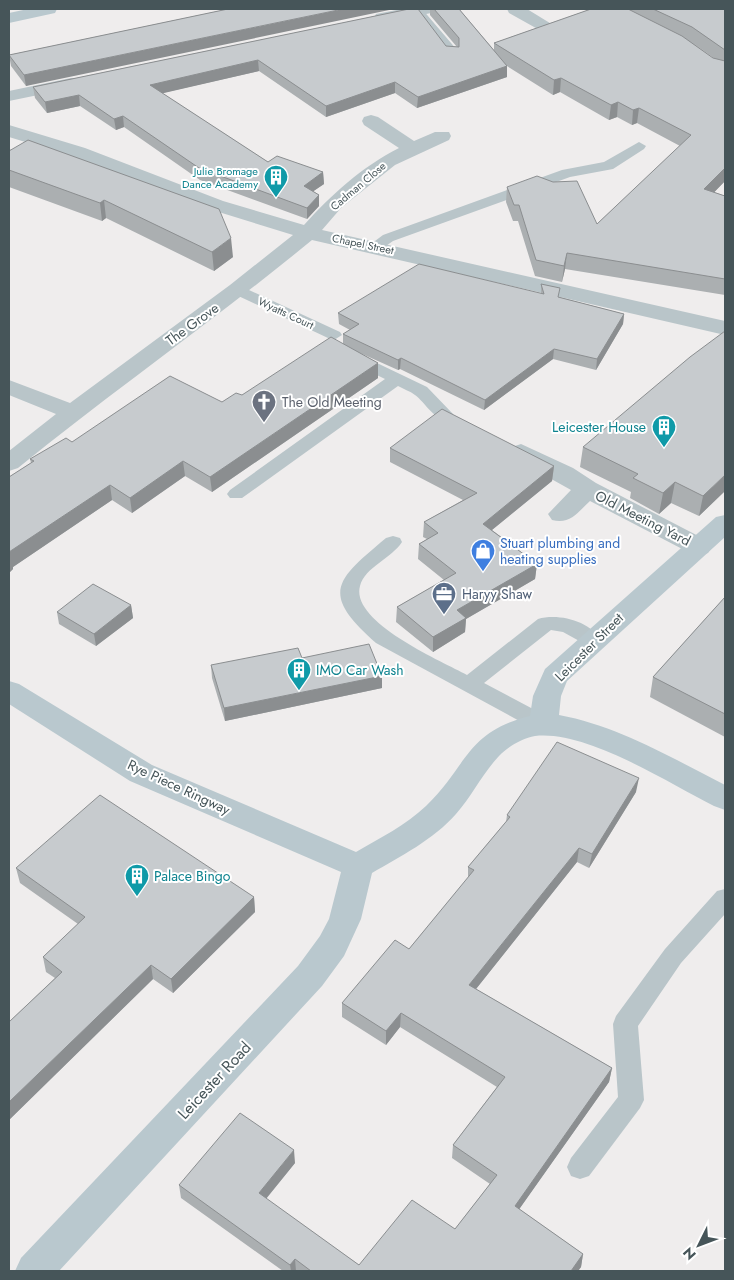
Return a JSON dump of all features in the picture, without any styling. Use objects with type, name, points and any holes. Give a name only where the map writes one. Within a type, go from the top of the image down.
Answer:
[{"type":"main road","points":[[9,18],[49,9]]},
{"type":"main road","name":"Leicester Street","points":[[544,724],[547,696],[555,676],[725,524]]},
{"type":"main road","name":"Rye Piece Ringway","points":[[9,691],[141,773],[358,866]]},
{"type":"main road","points":[[358,866],[430,822],[455,796],[480,759],[497,741],[518,729],[544,724],[567,727],[615,742],[725,798]]},
{"type":"main road","name":"Leicester Road","points":[[34,1271],[310,976],[332,946],[345,919],[358,866]]},
{"type":"street","points":[[515,9],[549,28]]},
{"type":"street","points":[[362,22],[421,10]]},
{"type":"street","points":[[524,36],[565,23]]},
{"type":"street","points":[[9,96],[85,80]]},
{"type":"street","points":[[371,120],[413,148]]},
{"type":"street","name":"Chapel Street","points":[[9,131],[78,152],[216,205],[308,233],[725,328]]},
{"type":"street","name":"Cadman Close","points":[[308,233],[342,198],[388,161],[442,136]]},
{"type":"street","name":"The Grove","points":[[9,464],[73,412],[238,290],[308,233]]},
{"type":"street","points":[[9,387],[73,412]]},
{"type":"street","name":"Old Meeting Yard","points":[[504,444],[699,547]]},
{"type":"street","name":"Old Meeting Yard","points":[[561,514],[587,489]]},
{"type":"lane","points":[[421,10],[452,53]]},
{"type":"lane","points":[[376,247],[388,238],[567,173],[608,166],[639,146]]},
{"type":"lane","name":"Wyatts Court","points":[[238,290],[334,335]]},
{"type":"lane","points":[[341,351],[421,391],[453,418]]},
{"type":"lane","points":[[236,494],[396,378]]},
{"type":"lane","points":[[393,542],[361,568],[350,585],[350,602],[368,625],[383,638],[544,724]]},
{"type":"lane","points":[[469,684],[545,624],[564,624],[592,641]]},
{"type":"lane","points":[[580,1167],[631,1100],[625,1024],[672,956],[725,898]]},
{"type":"building","points":[[228,9],[343,9],[24,75],[9,55]]},
{"type":"building","points":[[409,9],[418,9],[446,46],[459,47],[459,38],[434,9],[459,9],[507,66],[418,97],[395,82],[326,106],[258,60],[150,85],[268,162],[277,156],[323,172],[304,186],[319,195],[307,208],[199,168],[123,116],[114,119],[79,95],[45,102],[33,87]]},
{"type":"building","points":[[591,9],[628,9],[682,36],[713,58],[725,61],[725,168],[704,189],[725,196],[725,279],[567,253],[564,266],[536,260],[519,205],[514,205],[507,187],[537,176],[553,182],[577,181],[597,224],[691,135],[639,108],[633,110],[618,102],[611,105],[561,78],[554,80],[494,43]]},
{"type":"building","points":[[653,9],[725,9],[725,50],[692,27]]},
{"type":"building","points":[[28,140],[219,209],[231,238],[212,252],[104,200],[100,203],[9,170],[9,151]]},
{"type":"building","points":[[419,264],[544,294],[541,284],[560,288],[558,297],[624,314],[597,359],[554,349],[485,400],[401,358],[398,360],[343,334],[359,324],[338,313]]},
{"type":"building","name":"Leicester House","points":[[725,331],[725,475],[703,496],[675,482],[663,493],[633,478],[638,474],[583,447],[690,357]]},
{"type":"building","points":[[331,337],[378,363],[210,477],[183,461],[130,498],[110,485],[9,552],[9,477],[34,461],[30,459],[66,438],[72,442],[170,376],[222,402],[236,393],[242,395]]},
{"type":"building","points":[[442,409],[554,466],[483,524],[537,564],[457,610],[466,618],[433,637],[397,607],[456,573],[419,544],[438,533],[424,522],[477,493],[390,448]]},
{"type":"building","points":[[93,584],[131,605],[94,634],[57,612]]},
{"type":"building","points":[[725,597],[725,714],[653,677]]},
{"type":"building","points":[[369,644],[382,676],[224,708],[211,665],[298,648],[302,658]]},
{"type":"building","points":[[557,742],[639,778],[592,854],[579,848],[469,985],[612,1068],[515,1206],[583,1254],[571,1271],[311,1271],[295,1259],[290,1265],[179,1185],[240,1113],[294,1150],[259,1193],[359,1265],[412,1200],[455,1229],[497,1175],[453,1145],[505,1077],[401,1013],[386,1031],[342,1003],[395,940],[409,949],[474,870],[468,867],[510,817],[507,815]]},
{"type":"building","points":[[100,795],[254,897],[171,979],[151,965],[9,1102],[9,1022],[62,972],[43,957],[85,917],[16,868]]},
{"type":"place","name":"Julie Bromage Dance Academy","points":[[276,198]]},
{"type":"place","name":"The Old Meeting","points":[[264,423]]},
{"type":"place","name":"Leicester House","points":[[664,448]]},
{"type":"place","name":"Stuart plumbing and heating supplies","points":[[483,572]]},
{"type":"place","name":"Haryy Shaw","points":[[444,615]]},
{"type":"place","name":"IMO Car Wash","points":[[299,691]]},
{"type":"place","name":"Palace Bingo","points":[[137,897]]}]
